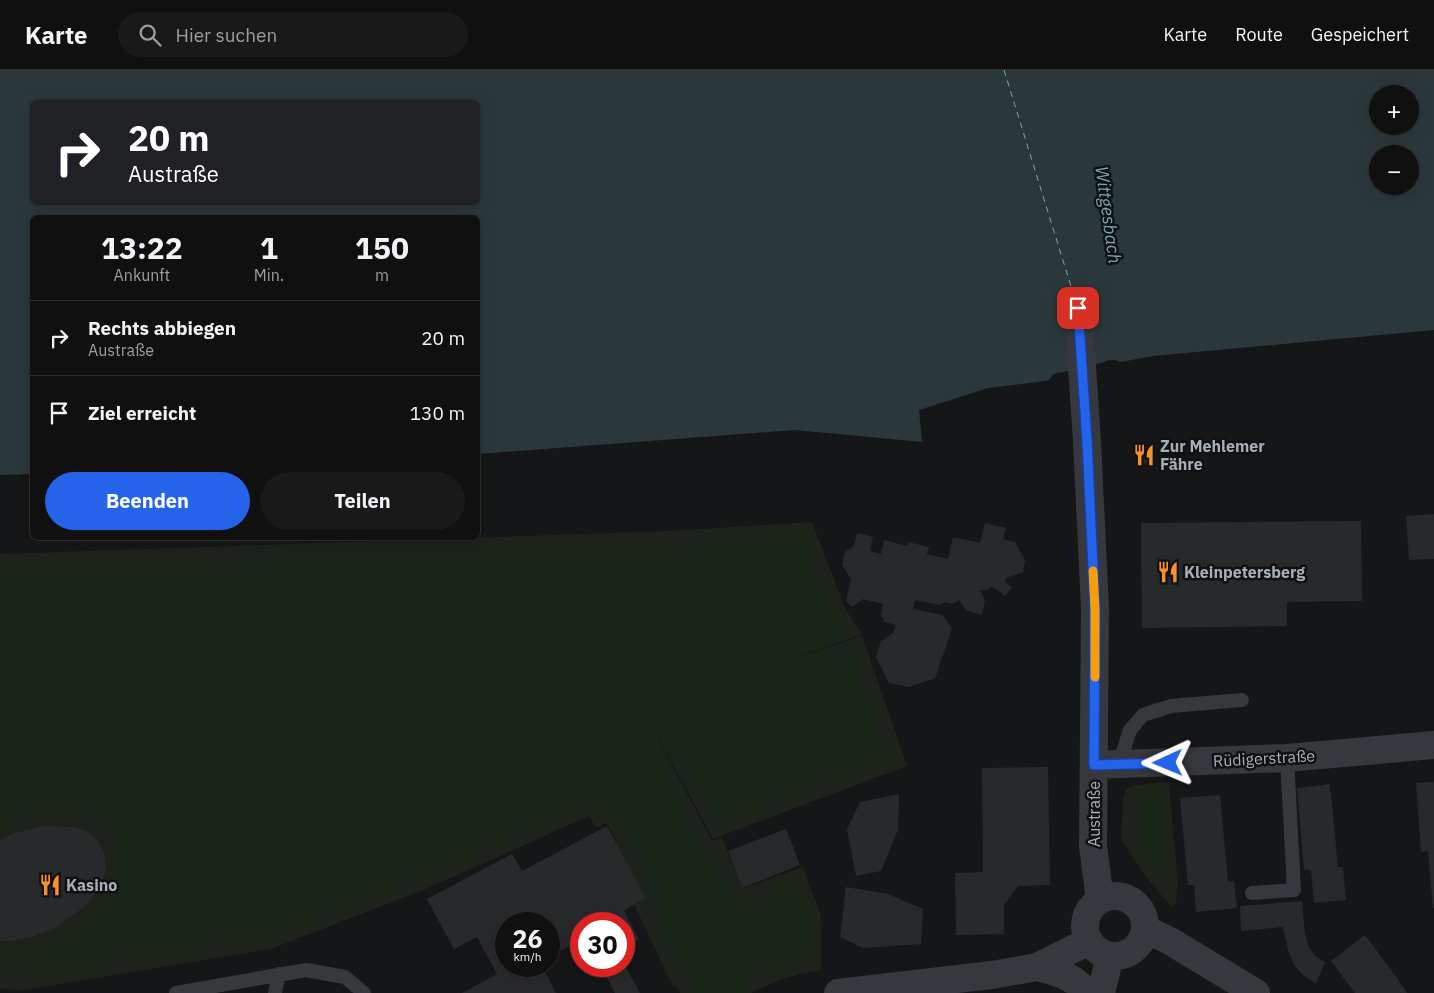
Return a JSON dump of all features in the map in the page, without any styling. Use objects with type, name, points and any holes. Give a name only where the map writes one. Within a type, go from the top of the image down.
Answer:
[{"type":"street","name":"Austraße","points":[[1078,308],[1095,609],[1107,764],[1093,846],[1100,900]]},
{"type":"street","name":"Rüdigerstraße","points":[[1107,764],[1287,758],[1434,745]]},
{"type":"street","points":[[838,993],[992,975],[1037,967],[1099,948],[1120,956],[1130,952],[1138,945],[1142,940],[1145,929],[1145,920],[1141,910],[1134,902],[1125,897],[1108,897],[1100,900],[1086,916],[1085,927],[1099,948],[1101,993]]},
{"type":"street","points":[[1145,929],[1170,941],[1256,993]]},
{"type":"street","points":[[1037,967],[1065,974],[1082,986],[1086,993]]},
{"type":"lane","points":[[1107,764],[1130,730],[1143,715],[1171,706],[1242,700]]},
{"type":"lane","points":[[1252,893],[1294,890],[1287,758]]},
{"type":"lane","points":[[176,993],[306,970],[345,976],[364,993]]},
{"type":"lane","points":[[276,993],[279,974]]},
{"type":"shaded area","points":[[812,522],[845,608],[862,634],[702,693],[862,635],[907,766],[713,839],[645,713],[712,841],[722,837],[742,889],[803,867],[821,916],[822,970],[780,980],[751,993],[680,993],[676,986],[673,987],[633,902],[642,897],[607,823],[596,828],[589,816],[426,889],[271,949],[19,991],[0,988],[0,554],[407,540],[480,540],[480,537],[668,531]]},
{"type":"shaded area","points":[[1169,782],[1178,885],[1176,903],[1172,908],[1144,874],[1121,840],[1123,798],[1126,790],[1133,785]]},
{"type":"water","name":"Wittgesbach","points":[[0,70],[1434,70],[1434,330],[1153,356],[1121,362],[1109,360],[1092,366],[1054,374],[1046,381],[988,388],[919,410],[922,442],[795,430],[480,454],[480,215],[30,215],[30,474],[0,475]]},
{"type":"building","name":"Zur Mehlemer Fähre","points":[[1149,447],[1150,463],[1139,464],[1138,448]]},
{"type":"building","points":[[1434,514],[1434,559],[1409,560],[1406,516]]},
{"type":"building","points":[[1361,521],[1362,601],[1287,602],[1287,626],[1142,628],[1141,523]]},
{"type":"building","points":[[985,523],[1006,528],[1003,539],[1015,542],[1025,560],[1023,572],[1006,578],[1005,582],[1012,587],[1005,596],[991,587],[987,590],[980,590],[985,600],[982,615],[966,610],[959,600],[952,604],[946,602],[939,605],[915,600],[913,609],[943,615],[952,629],[935,678],[909,687],[889,683],[876,657],[881,641],[893,633],[896,625],[885,622],[881,615],[883,604],[863,599],[852,607],[846,601],[851,579],[842,565],[845,552],[854,546],[857,533],[873,537],[870,551],[881,554],[884,540],[907,546],[908,542],[929,547],[927,554],[948,559],[953,537],[980,543]]},
{"type":"building","points":[[1048,767],[1050,885],[1018,886],[1004,905],[1004,934],[956,935],[955,873],[983,872],[982,768]]},
{"type":"building","points":[[1434,782],[1433,908],[1428,851],[1421,852],[1416,783]]},
{"type":"building","points":[[1330,784],[1338,867],[1343,867],[1346,900],[1314,903],[1311,870],[1304,870],[1297,788]]},
{"type":"building","points":[[899,794],[898,830],[881,871],[856,876],[847,829],[860,802]]},
{"type":"building","points":[[1220,795],[1228,882],[1234,881],[1237,908],[1196,912],[1194,885],[1188,885],[1180,798]]},
{"type":"building","name":"Kasino","points":[[43,826],[72,827],[87,831],[97,840],[104,852],[106,865],[104,879],[88,904],[55,928],[33,937],[0,941],[0,841],[14,833]]},
{"type":"building","points":[[607,826],[646,898],[624,910],[625,912],[570,912],[570,946],[560,951],[560,912],[495,912],[495,970],[477,937],[454,949],[427,899],[512,854],[522,871]]},
{"type":"building","points":[[786,829],[800,865],[742,888],[728,851]]},
{"type":"building","points":[[846,887],[888,894],[923,909],[921,944],[863,948],[840,937]]},
{"type":"building","points":[[1302,901],[1305,935],[1309,947],[1315,956],[1325,962],[1316,984],[1302,974],[1294,965],[1288,950],[1283,927],[1241,931],[1240,906]]},
{"type":"building","points":[[635,931],[639,939],[635,941]]},
{"type":"building","points":[[1365,935],[1407,993],[1355,993],[1331,961]]},
{"type":"building","points":[[495,975],[495,977],[548,977],[556,993],[462,993]]},
{"type":"building","points":[[607,977],[631,977],[640,993],[615,993]]},
{"type":"ferry route","points":[[1004,70],[1074,296]]},
{"type":"slow traffic","points":[[1093,571],[1095,677]]},
{"type":"place","name":"Zur Mehlemer Fähre","points":[[1144,455]]},
{"type":"place","name":"Kleinpetersberg","points":[[1168,572]]},
{"type":"place","name":"Kasino","points":[[50,885]]},
{"type":"route","points":[[1078,308],[1095,609],[1094,765],[1168,763]]}]
